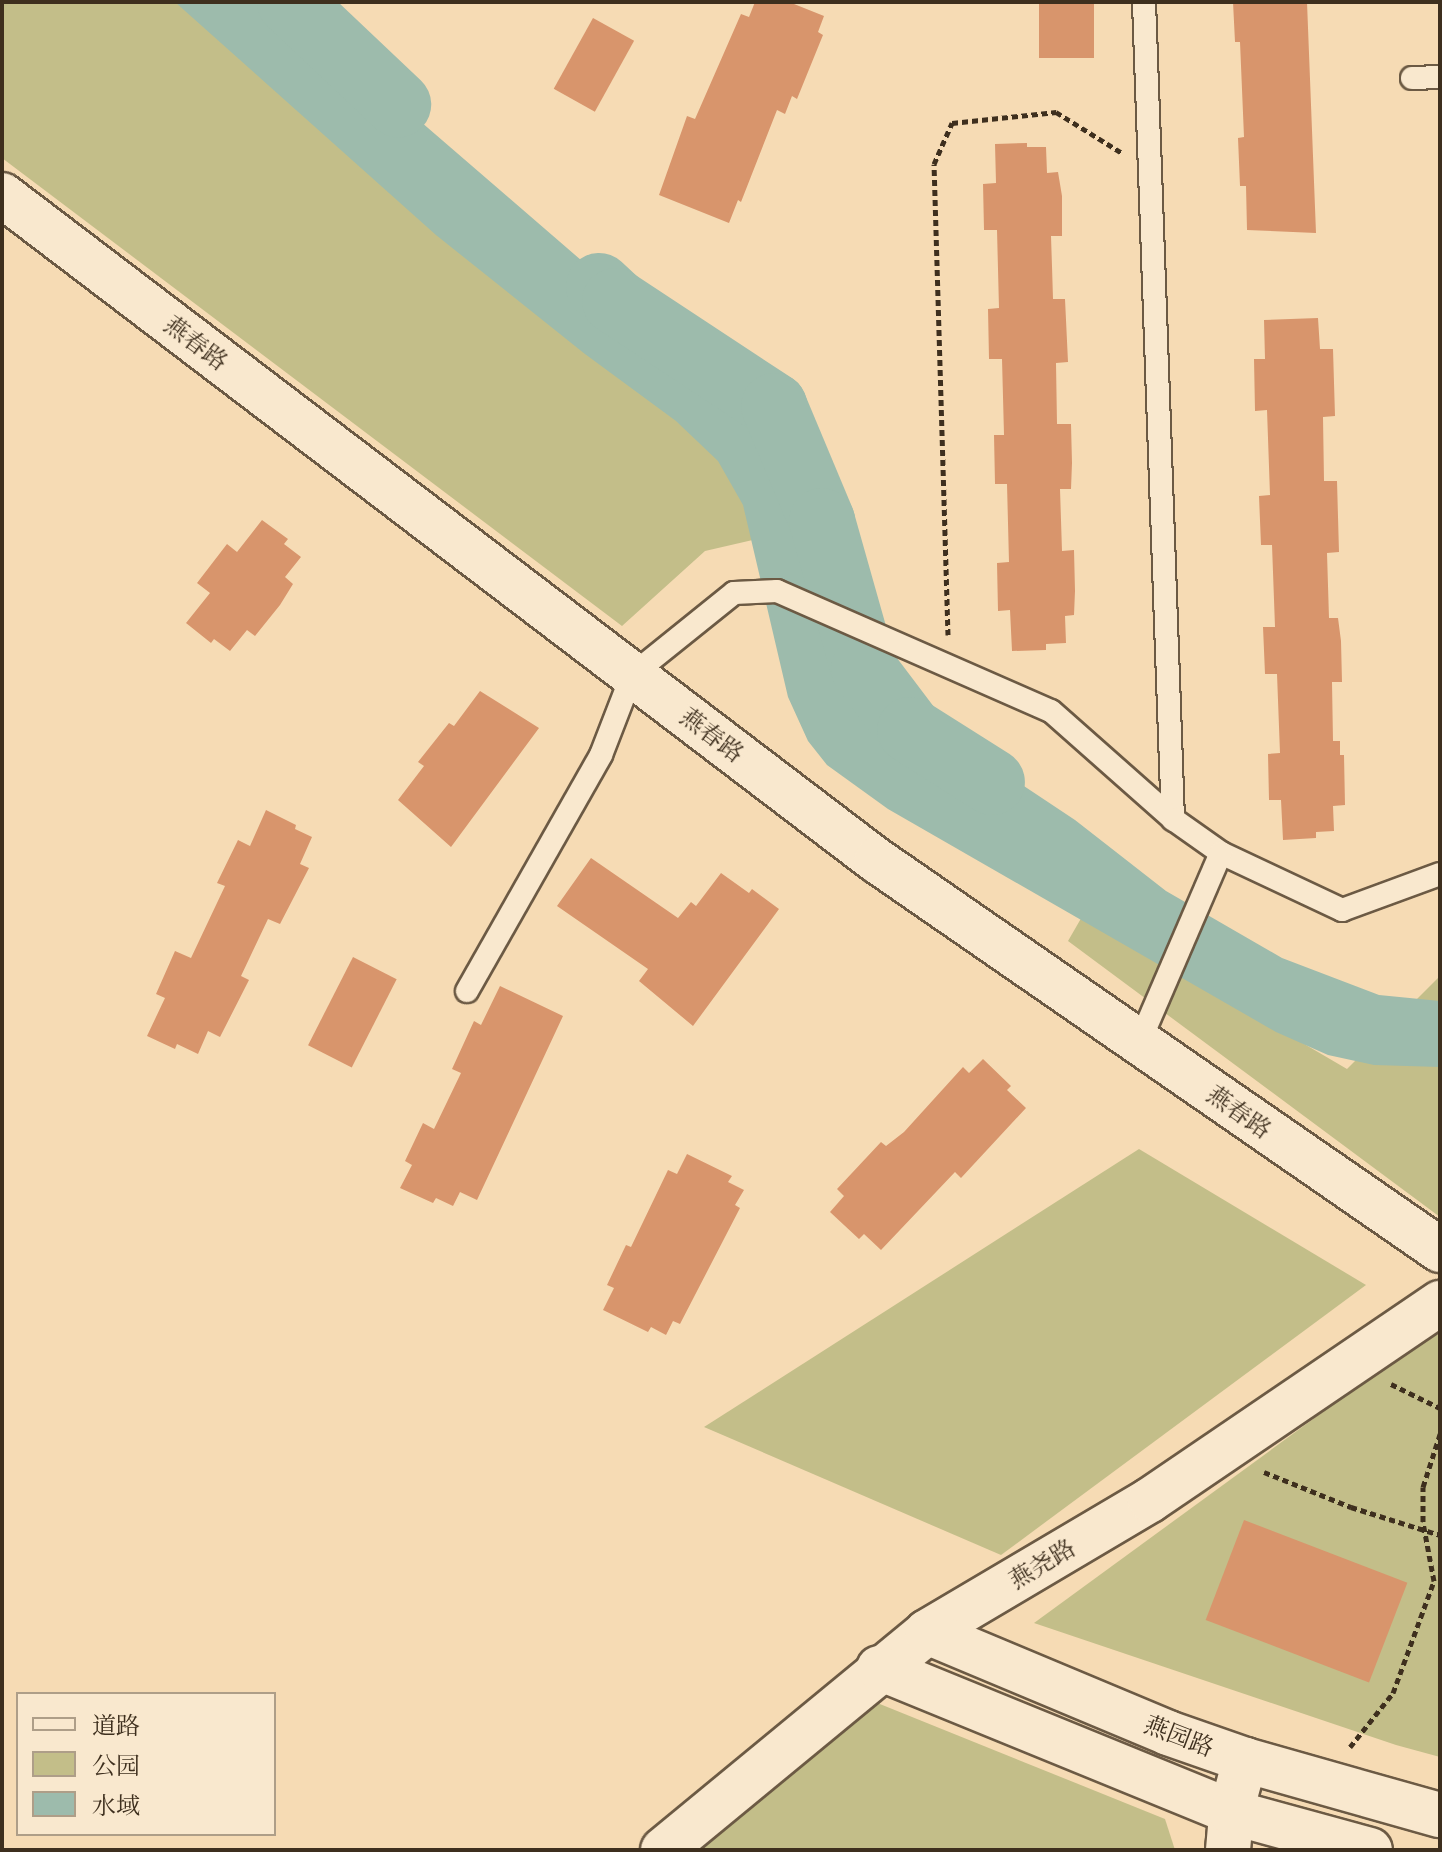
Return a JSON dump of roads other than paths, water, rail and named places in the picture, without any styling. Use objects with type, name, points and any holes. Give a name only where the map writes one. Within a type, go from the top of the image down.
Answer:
[{"type":"street","name":"燕春路","points":[[2,195],[876,860],[1440,1250]]},
{"type":"street","name":"燕尧路","points":[[663,1850],[879,1668],[927,1632],[1150,1500],[1440,1303]]},
{"type":"street","name":"燕园路","points":[[927,1632],[1168,1733],[1245,1760],[1440,1815]]},
{"type":"street","name":"燕园路","points":[[879,1668],[1229,1831],[1370,1850]]},
{"type":"street","points":[[1229,1831],[1245,1760]]},
{"type":"lane","points":[[1144,2],[1173,819]]},
{"type":"lane","points":[[1412,78],[1440,77]]},
{"type":"lane","points":[[467,991],[601,755],[632,675],[734,593],[777,591],[1051,711],[1173,819],[1221,853],[1342,910],[1440,874]]},
{"type":"lane","points":[[1139,1043],[1221,853]]},
{"type":"water","points":[[175,2],[282,2],[662,330],[752,402],[777,430],[786,447],[844,657],[864,694],[894,720],[913,733],[1006,774],[1075,820],[1166,891],[1282,958],[1379,995],[1440,1001],[1440,1067],[1374,1065],[1328,1055],[1276,1032],[888,809],[827,765],[808,741],[788,697],[743,505],[718,461],[676,421],[585,354],[436,235]]},
{"type":"waterway","points":[[290,2],[398,104]]},
{"type":"waterway","points":[[599,286],[615,301],[774,406],[822,521],[864,669],[910,730],[992,782]]}]
